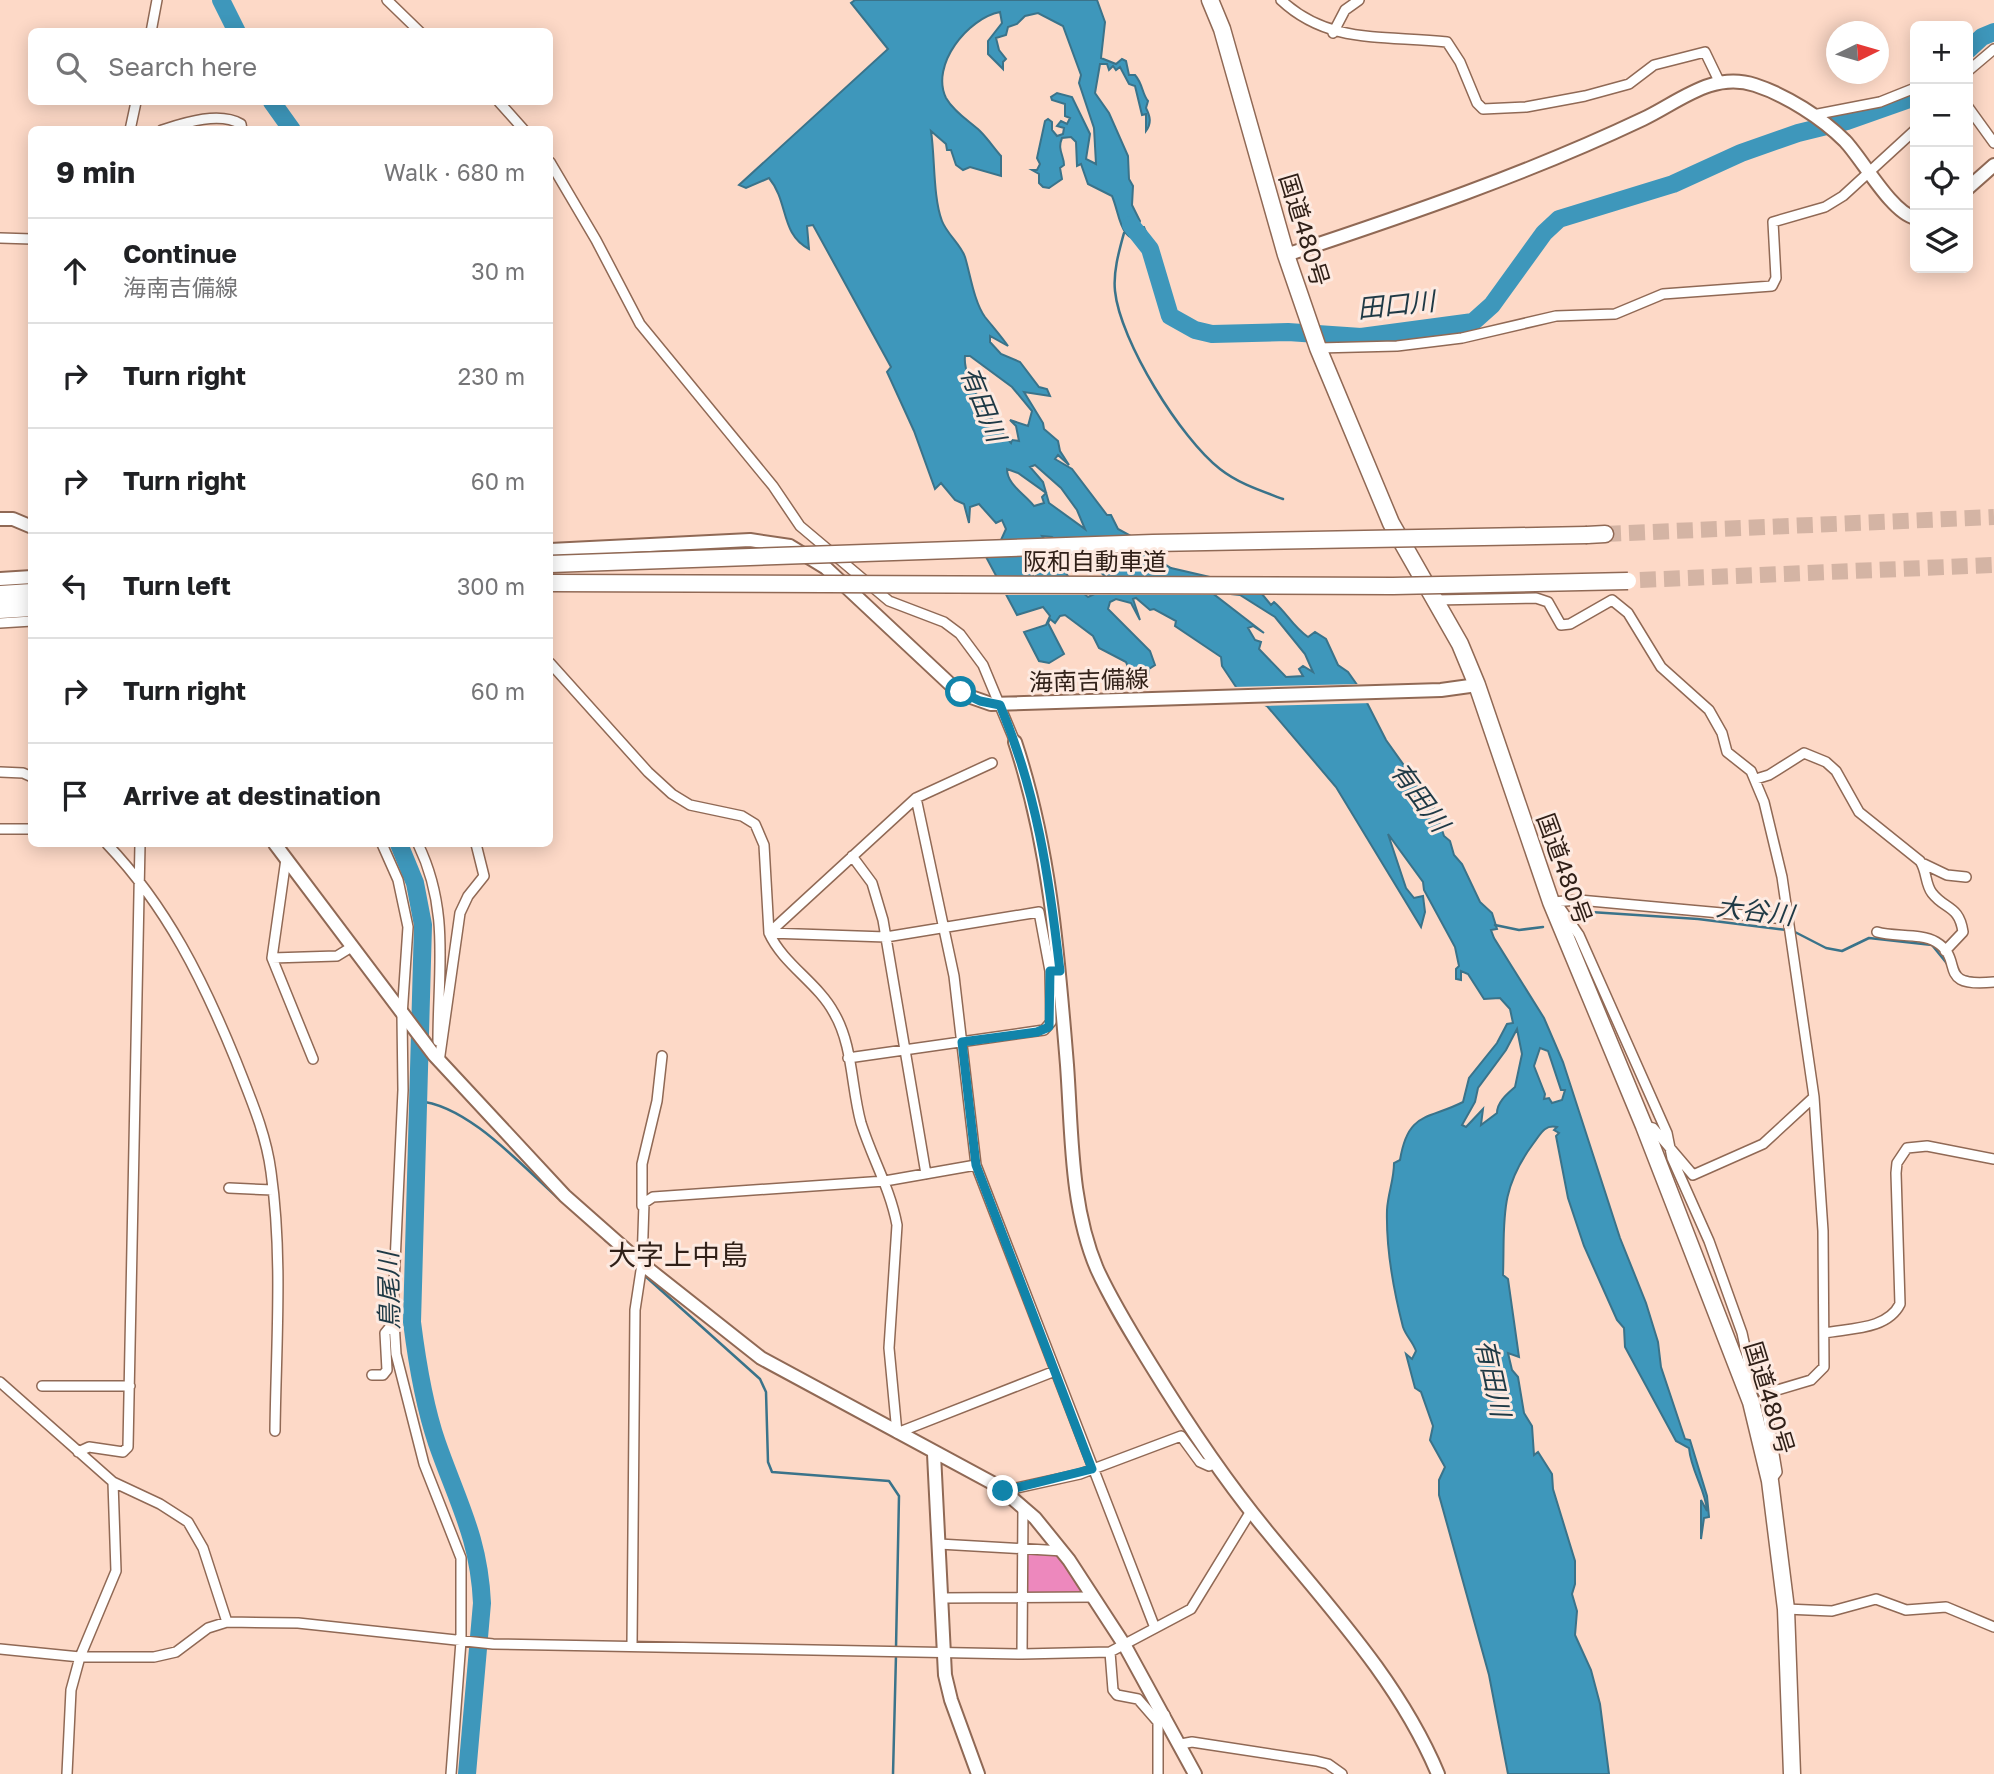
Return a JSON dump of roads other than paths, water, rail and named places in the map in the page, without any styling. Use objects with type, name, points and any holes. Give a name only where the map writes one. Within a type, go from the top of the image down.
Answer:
[{"type":"highway","name":"国道480号","points":[[1210,0],[1222,29],[1286,255],[1317,346],[1391,523],[1460,644],[1553,902],[1745,1370],[1770,1482],[1786,1609],[1792,1774]]},
{"type":"highway","name":"阪和自動車道","points":[[553,564],[1153,543],[1605,534]]},
{"type":"highway","name":"阪和自動車道","points":[[553,583],[1394,586],[1634,581]]},
{"type":"highway","points":[[0,594],[28,592]]},
{"type":"highway","points":[[0,610],[28,608]]},
{"type":"street","points":[[151,28],[157,0]]},
{"type":"street","points":[[387,0],[416,28]]},
{"type":"street","points":[[1281,0],[1296,14],[1334,33],[1447,42],[1460,62],[1477,103],[1483,109],[1526,107],[1585,96],[1629,84],[1654,65],[1705,52],[1719,81]]},
{"type":"street","points":[[1334,33],[1345,10],[1359,0]]},
{"type":"street","points":[[1973,67],[1994,49]]},
{"type":"street","points":[[1286,255],[1494,183],[1637,122],[1686,95],[1719,81],[1756,85],[1816,118],[1842,139],[1900,210],[1910,215]]},
{"type":"street","points":[[1816,118],[1880,102],[1910,90]]},
{"type":"street","points":[[131,126],[135,105]]},
{"type":"street","points":[[502,105],[520,126]]},
{"type":"street","points":[[1973,114],[1994,143]]},
{"type":"street","points":[[183,126],[219,119],[238,122],[240,126]]},
{"type":"street","points":[[1317,346],[1397,346],[1462,338],[1556,316],[1615,314],[1663,294],[1772,286],[1776,278],[1773,222],[1825,207],[1843,196],[1910,135]]},
{"type":"street","points":[[1973,184],[1994,165]]},
{"type":"street","points":[[553,167],[596,240],[640,324],[773,486],[800,526],[889,601],[951,626],[983,665],[1006,705],[1040,828],[1077,1195],[1090,1248],[1106,1287],[1138,1344],[1215,1462],[1251,1511],[1308,1578],[1396,1695],[1438,1774]]},
{"type":"street","points":[[0,238],[28,239]]},
{"type":"street","points":[[0,519],[13,519],[28,525]]},
{"type":"street","name":"海南吉備線","points":[[553,550],[750,540],[790,546],[826,568],[953,686],[980,701],[1006,705],[1441,690],[1477,685]]},
{"type":"street","points":[[0,579],[28,577]]},
{"type":"street","points":[[1435,600],[1536,598],[1548,602],[1561,625],[1570,624],[1612,600],[1629,613],[1661,667],[1709,710],[1722,733],[1727,752],[1756,779],[1782,877],[1814,1097],[1823,1231],[1824,1367],[1819,1375],[1811,1380],[1763,1394]]},
{"type":"street","points":[[0,623],[28,621]]},
{"type":"street","points":[[553,666],[648,772],[672,794],[690,804],[741,816],[754,824],[764,845],[769,933],[835,1013],[848,1058],[861,1122],[885,1181],[897,1224],[889,1348],[897,1433]]},
{"type":"street","points":[[1756,779],[1769,775],[1804,753],[1816,757],[1836,771],[1859,811],[1920,861],[1940,873],[1966,877]]},
{"type":"street","points":[[769,933],[916,799],[992,763]]},
{"type":"street","points":[[0,772],[28,775]]},
{"type":"street","points":[[916,799],[945,927],[976,1165],[1155,1628]]},
{"type":"street","points":[[0,829],[28,829]]},
{"type":"street","points":[[110,847],[139,880],[176,932],[214,1008],[261,1128],[273,1190],[276,1252],[275,1431]]},
{"type":"street","points":[[79,1452],[89,1447],[127,1450],[140,847]]},
{"type":"street","points":[[277,847],[350,948],[437,1059],[565,1196],[642,1264],[761,1358],[1003,1491],[1023,1507],[1063,1551],[1125,1646],[1161,1719],[1158,1774]]},
{"type":"street","points":[[383,847],[398,880],[407,918],[394,1322],[406,1404],[424,1464],[461,1559],[463,1642],[451,1774]]},
{"type":"street","points":[[419,847],[433,885],[441,926],[437,1059]]},
{"type":"street","points":[[437,1059],[460,913],[468,896],[484,876],[477,847]]},
{"type":"street","points":[[852,856],[867,874],[875,891],[886,937],[926,1174]]},
{"type":"street","points":[[286,859],[272,958],[313,1059]]},
{"type":"street","points":[[1920,861],[1926,869],[1932,892],[1954,909],[1962,925],[1963,932],[1945,951]]},
{"type":"street","points":[[1553,902],[1579,900],[1787,919]]},
{"type":"street","points":[[1553,902],[1579,935],[1667,1133],[1742,1333],[1745,1370],[1763,1394],[1777,1472],[1770,1482]]},
{"type":"street","points":[[769,933],[886,937],[1039,912],[1055,971],[1049,1027],[1037,1032],[848,1058]]},
{"type":"street","points":[[1877,932],[1932,940],[1945,951],[1954,977],[1960,981],[1994,982]]},
{"type":"street","points":[[272,958],[337,956],[350,948]]},
{"type":"street","points":[[632,1645],[635,1310],[642,1264],[642,1164],[657,1101],[662,1056]]},
{"type":"street","points":[[1644,1126],[1653,1128],[1693,1175],[1763,1144],[1814,1097]]},
{"type":"street","points":[[1824,1333],[1880,1323],[1895,1313],[1900,1304],[1896,1173],[1897,1163],[1907,1148],[1927,1146],[1994,1159]]},
{"type":"street","points":[[642,1209],[647,1199],[653,1197],[885,1181],[976,1165]]},
{"type":"street","points":[[229,1188],[273,1190]]},
{"type":"street","points":[[372,1375],[383,1375],[387,1370],[385,1333],[394,1322]]},
{"type":"street","points":[[897,1433],[1055,1371]]},
{"type":"street","points":[[0,1382],[113,1482],[160,1504],[188,1522],[203,1548],[227,1622]]},
{"type":"street","points":[[42,1386],[130,1386]]},
{"type":"street","points":[[1003,1491],[1092,1469],[1181,1436],[1200,1462],[1209,1466],[1215,1462]]},
{"type":"street","points":[[934,1454],[948,1690],[978,1774]]},
{"type":"street","points":[[67,1774],[71,1690],[80,1657],[116,1571],[113,1482]]},
{"type":"street","points":[[1021,1654],[1023,1507]]},
{"type":"street","points":[[0,1649],[120,1659],[176,1652],[208,1628],[227,1622],[322,1625],[493,1644],[1021,1654],[1110,1651],[1125,1646],[1191,1609],[1251,1511]]},
{"type":"street","points":[[939,1544],[1063,1551]]},
{"type":"street","points":[[942,1598],[1093,1597]]},
{"type":"street","points":[[1786,1609],[1832,1612],[1876,1599],[1906,1610],[1946,1607],[1994,1627]]},
{"type":"street","points":[[1110,1651],[1113,1690],[1117,1695],[1138,1699],[1161,1719],[1181,1744],[1195,1774]]},
{"type":"street","points":[[1181,1744],[1192,1742],[1316,1761],[1328,1764],[1342,1774]]},
{"type":"water","name":"有田川","points":[[855,0],[1097,0],[1105,22],[1101,58],[1116,64],[1122,59],[1126,61],[1129,75],[1138,78],[1148,101],[1146,108],[1150,122],[1146,131],[1146,114],[1142,115],[1135,86],[1129,84],[1120,67],[1116,70],[1113,66],[1109,70],[1107,64],[1100,64],[1095,93],[1109,113],[1128,156],[1129,179],[1133,186],[1132,205],[1140,221],[1138,227],[1144,227],[1149,239],[1147,241],[1138,240],[1126,233],[1112,196],[1088,184],[1081,164],[1077,166],[1076,142],[1071,137],[1062,138],[1061,142],[1064,165],[1060,168],[1062,179],[1049,188],[1043,187],[1039,183],[1039,174],[1032,170],[1037,170],[1040,164],[1037,158],[1045,121],[1048,119],[1052,122],[1052,130],[1057,136],[1063,134],[1064,128],[1057,126],[1061,121],[1067,124],[1070,118],[1065,116],[1065,104],[1052,100],[1051,97],[1057,93],[1072,97],[1090,134],[1086,159],[1096,164],[1094,128],[1079,83],[1081,75],[1063,26],[1038,13],[1025,16],[1017,24],[1008,27],[1006,35],[996,38],[999,50],[1006,59],[1003,69],[988,54],[988,41],[1002,23],[1000,12],[988,16],[976,23],[955,45],[943,71],[942,85],[949,103],[980,131],[1001,156],[1001,176],[970,167],[963,170],[956,165],[951,150],[947,150],[946,144],[931,131],[942,221],[963,253],[981,311],[1008,346],[990,336],[990,342],[1001,354],[1020,362],[1039,387],[1047,389],[1050,396],[1024,392],[1044,429],[1058,441],[1060,451],[1069,465],[1058,455],[1055,459],[1072,469],[1107,515],[1111,515],[1118,529],[1131,536],[1139,548],[1171,568],[1257,588],[1271,605],[1274,602],[1308,637],[1315,632],[1326,639],[1338,665],[1348,672],[1360,689],[1386,740],[1435,809],[1454,855],[1462,864],[1480,902],[1492,913],[1497,929],[1491,930],[1494,938],[1544,1018],[1563,1062],[1620,1238],[1646,1303],[1658,1342],[1661,1367],[1685,1439],[1690,1440],[1707,1496],[1709,1517],[1704,1518],[1701,1539],[1701,1500],[1707,1511],[1706,1503],[1689,1448],[1676,1441],[1625,1347],[1624,1328],[1617,1320],[1584,1246],[1568,1198],[1556,1136],[1559,1133],[1554,1130],[1557,1127],[1549,1127],[1540,1134],[1522,1161],[1514,1177],[1506,1207],[1503,1275],[1508,1279],[1519,1357],[1508,1353],[1512,1370],[1518,1377],[1524,1413],[1532,1426],[1534,1455],[1538,1452],[1552,1474],[1553,1489],[1575,1561],[1572,1594],[1577,1611],[1575,1635],[1591,1670],[1600,1704],[1609,1774],[1508,1774],[1489,1675],[1439,1495],[1439,1480],[1445,1467],[1430,1440],[1433,1426],[1421,1392],[1415,1388],[1406,1354],[1412,1359],[1416,1351],[1403,1327],[1389,1254],[1387,1210],[1394,1163],[1400,1160],[1408,1133],[1421,1119],[1463,1102],[1469,1078],[1497,1043],[1507,1024],[1513,1023],[1510,1009],[1500,998],[1484,999],[1468,974],[1461,971],[1461,980],[1456,979],[1456,969],[1459,966],[1455,947],[1424,890],[1423,882],[1388,834],[1406,888],[1414,898],[1423,896],[1425,912],[1421,927],[1336,787],[1267,706],[1240,693],[1222,666],[1221,657],[1175,626],[1176,621],[1154,609],[1150,610],[1136,598],[1133,599],[1140,620],[1131,603],[1116,599],[1110,602],[1108,609],[1150,651],[1155,665],[1149,669],[1149,675],[1144,682],[1133,679],[1126,662],[1099,648],[1093,636],[1065,615],[1060,616],[1055,623],[1050,619],[1048,623],[1064,654],[1049,663],[1039,661],[1024,632],[1046,625],[1050,616],[1043,607],[1017,615],[985,555],[1001,540],[1006,529],[1002,520],[996,523],[979,504],[970,507],[969,523],[964,504],[955,500],[941,483],[935,489],[914,431],[887,372],[891,367],[813,225],[807,226],[809,249],[793,235],[780,197],[769,178],[746,188],[739,185],[888,49],[851,3]],"holes":[[[965,356],[970,356],[1012,387],[1032,411],[1028,426],[1010,420],[1016,426],[1019,441],[1012,440],[1011,443],[989,415],[974,390]],[[1035,465],[1061,488],[1077,510],[1085,529],[1049,503],[1043,482],[1030,467]],[[1007,469],[1018,473],[1046,493],[1042,497],[1044,503],[1034,506],[1010,480]],[[1042,536],[1052,537],[1059,543],[1085,554],[1107,579],[1101,591],[1088,597],[1082,592],[1069,577],[1055,551]],[[1211,592],[1240,595],[1275,617],[1305,654],[1313,672],[1303,666],[1299,669],[1303,676],[1286,677],[1259,649],[1261,642],[1255,640],[1248,628],[1253,626],[1264,633]],[[1517,1029],[1522,1054],[1515,1087],[1501,1102],[1497,1113],[1481,1125],[1483,1109],[1466,1127],[1462,1125],[1475,1102],[1478,1088],[1506,1050]],[[1540,1048],[1548,1051],[1561,1090],[1565,1090],[1562,1100],[1552,1103],[1549,1098],[1544,1099],[1545,1094],[1534,1066]]]},
{"type":"waterway","name":"鳥尾川","points":[[221,0],[235,28]]},
{"type":"waterway","name":"田口川","points":[[1973,45],[1982,37],[1994,32]]},
{"type":"waterway","name":"田口川","points":[[1131,225],[1150,249],[1170,316],[1195,330],[1212,334],[1288,332],[1361,337],[1473,322],[1492,305],[1544,233],[1559,219],[1673,184],[1741,153],[1798,133],[1847,121],[1910,99]]},
{"type":"waterway","name":"鳥尾川","points":[[274,105],[289,126]]},
{"type":"waterway","points":[[1124,233],[1118,254],[1115,284],[1119,312],[1128,336],[1155,388],[1188,436],[1220,469],[1243,483],[1283,499]]},
{"type":"waterway","name":"鳥尾川","points":[[400,847],[415,883],[423,925],[412,1322],[428,1414],[472,1540],[482,1603],[467,1774]]},
{"type":"waterway","name":"大谷川","points":[[1575,911],[1698,919],[1787,930]]},
{"type":"waterway","name":"大谷川","points":[[1495,925],[1519,930],[1543,927]]},
{"type":"waterway","name":"大谷川","points":[[1793,931],[1826,948],[1842,951],[1869,938],[1932,945],[1949,966]]},
{"type":"waterway","name":"大谷川","points":[[1963,976],[1977,979]]},
{"type":"waterway","points":[[418,1101],[437,1105],[475,1125],[558,1198]]},
{"type":"waterway","points":[[605,1240],[639,1270]]},
{"type":"waterway","points":[[644,1275],[760,1379],[766,1392],[768,1462],[772,1472],[889,1481],[899,1496],[896,1648]]},
{"type":"waterway","points":[[893,1774],[896,1655]]},
{"type":"tunnel","points":[[1605,534],[1994,517]]},
{"type":"tunnel","points":[[1640,580],[1994,565]]},
{"type":"district","name":"大字上中島","points":[[678,1255]]}]
